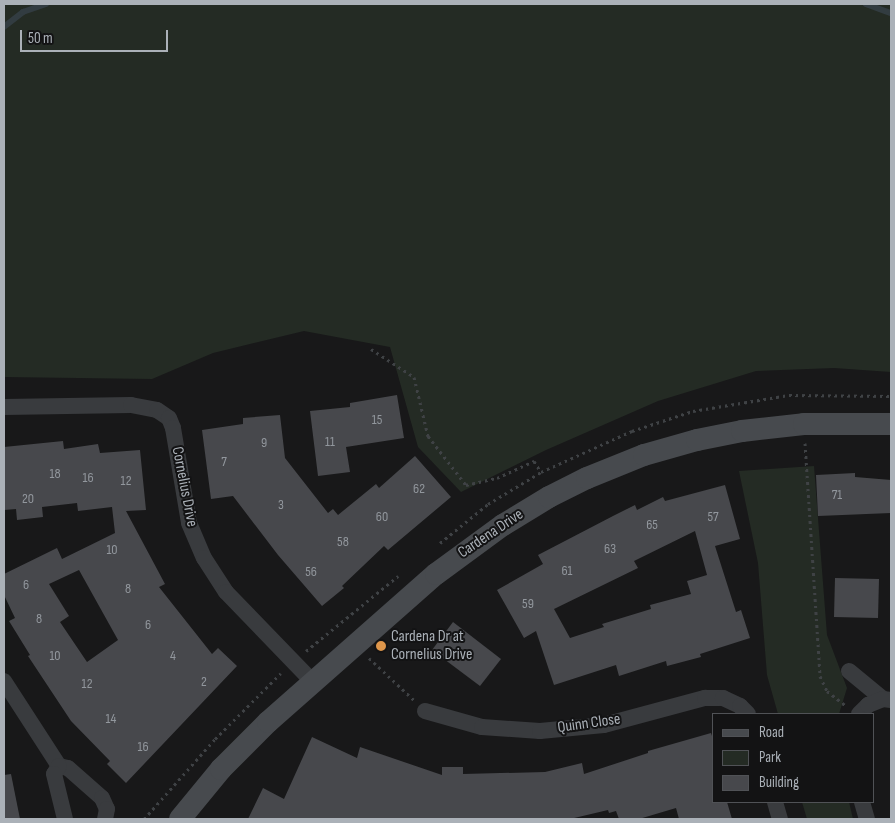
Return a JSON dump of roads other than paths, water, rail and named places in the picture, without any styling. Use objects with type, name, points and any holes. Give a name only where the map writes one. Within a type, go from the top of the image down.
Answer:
[{"type":"street","name":"Cornelius Drive","points":[[4,408],[131,405],[157,410],[169,418],[173,428],[188,523],[204,558],[226,592],[313,682]]},
{"type":"street","name":"Cardena Drive","points":[[180,819],[244,745],[313,682],[469,548],[549,497],[587,478],[644,455],[697,440],[742,431],[804,424],[857,422],[891,424]]},
{"type":"street","points":[[849,671],[887,699]]},
{"type":"street","points":[[4,682],[59,766],[68,768],[102,798],[107,809],[106,819]]},
{"type":"street","name":"Quinn Close","points":[[425,711],[482,727],[540,731],[604,725],[705,698],[723,698],[740,706],[747,713]]},
{"type":"street","points":[[854,711],[887,699]]},
{"type":"street","points":[[59,766],[54,774],[65,819]]},
{"type":"street","points":[[775,803],[780,819]]},
{"type":"street","points":[[862,803],[867,819]]},
{"type":"waterway","points":[[4,27],[23,12],[46,4]]},
{"type":"waterway","points":[[866,4],[891,13]]},
{"type":"place","name":"Cardena Dr at Cornelius Drive","points":[[381,646]]}]
